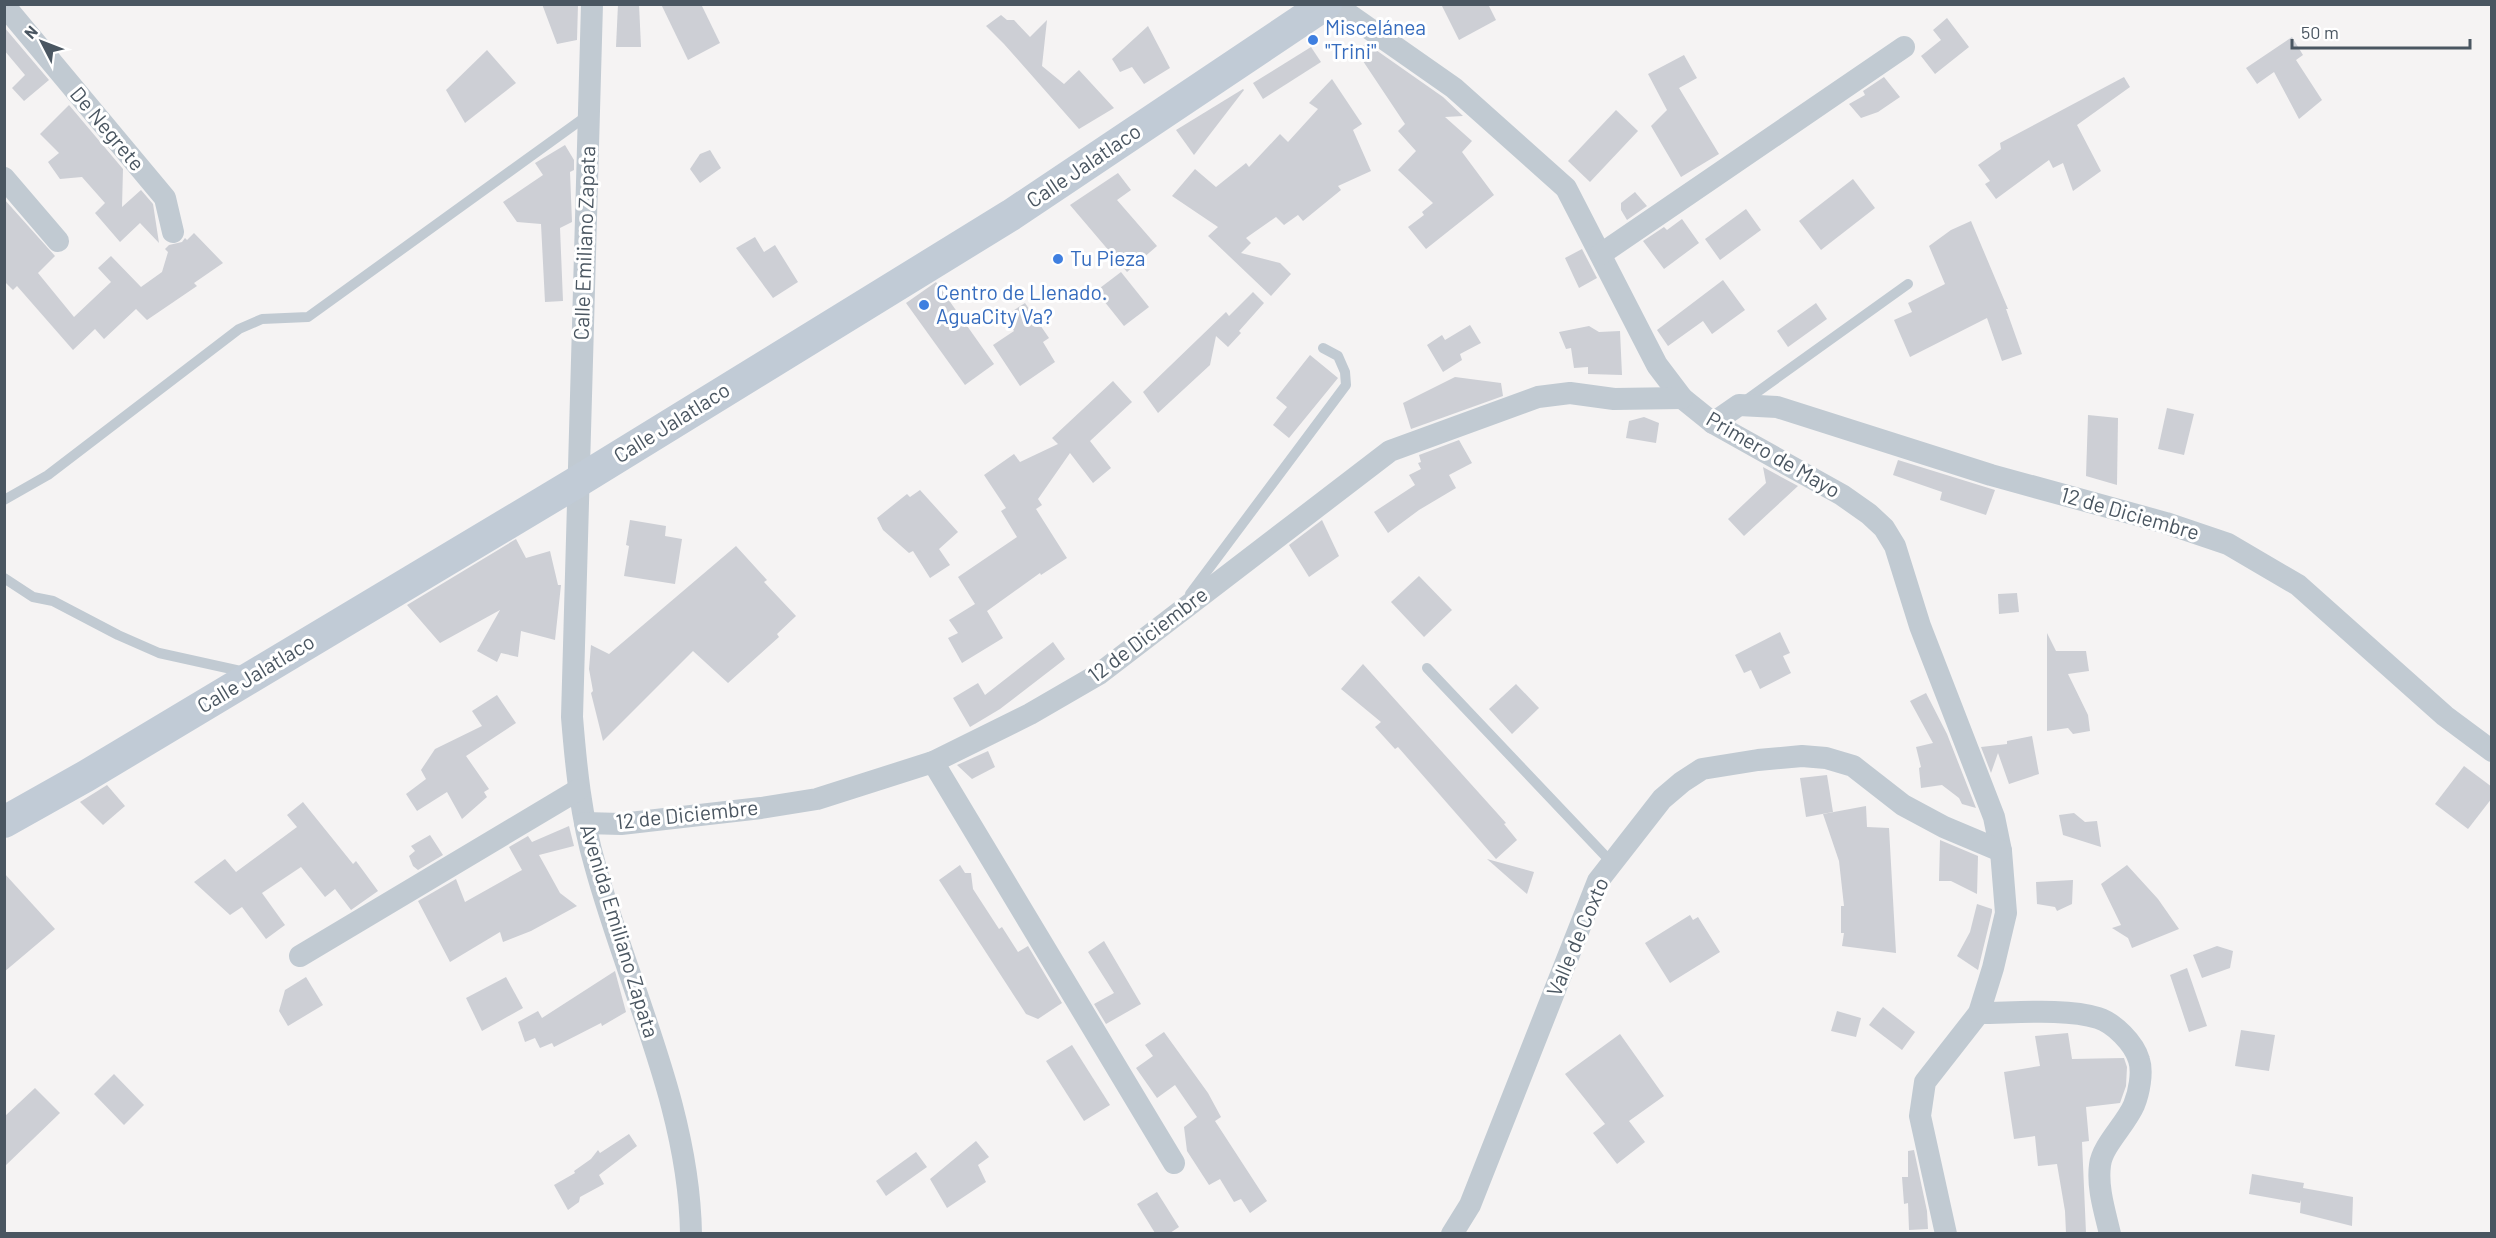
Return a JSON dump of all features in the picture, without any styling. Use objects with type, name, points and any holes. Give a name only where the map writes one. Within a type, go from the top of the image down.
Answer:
[{"type":"main road","name":"Calle Jalatlaco","points":[[4,822],[86,776],[577,482],[1011,215],[1326,4]]},
{"type":"street","name":"Calle Emiliano Zapata","points":[[577,482],[592,4]]},
{"type":"street","name":"Primero de Mayo","points":[[1334,4],[1454,88],[1566,188],[1657,365],[1682,398],[1713,423],[1842,495],[1884,528],[1895,546],[1920,626],[1994,817],[2001,851],[2006,914],[1994,968],[1978,1013],[1925,1082],[1920,1116],[1946,1233]]},
{"type":"street","name":"De Negrete","points":[[4,5],[165,198],[173,232]]},
{"type":"street","points":[[1601,254],[1904,47]]},
{"type":"street","points":[[4,178],[58,241]]},
{"type":"street","name":"12 de Diciembre","points":[[585,823],[621,824],[761,808],[816,799],[933,762],[1029,714],[1099,674],[1390,450],[1538,397],[1570,393],[1614,399],[1682,398]]},
{"type":"street","points":[[1713,423],[1739,405]]},
{"type":"street","name":"12 de Diciembre","points":[[1739,405],[1777,407],[1991,475],[2166,523],[2228,544],[2298,585],[2418,693],[2492,751]]},
{"type":"street","name":"Avenida Emiliano Zapata","points":[[577,482],[572,717],[578,790],[594,865],[655,1048],[679,1131],[690,1201],[691,1233]]},
{"type":"street","name":"Valle de Coxto","points":[[1452,1233],[1470,1206],[1598,881],[1662,799],[1702,769],[1802,756],[1826,758],[1853,766],[1904,805],[1944,827],[2001,851]]},
{"type":"street","points":[[933,762],[1174,1163]]},
{"type":"street","points":[[300,956],[578,790]]},
{"type":"street","points":[[1978,1013],[2069,1013],[2099,1018],[2112,1026],[2132,1046],[2139,1061],[2137,1095],[2134,1106],[2100,1164],[2102,1198],[2110,1233]]},
{"type":"lane","points":[[4,500],[48,475],[239,329],[262,319],[308,317],[588,114]]},
{"type":"lane","points":[[1739,405],[1908,284]]},
{"type":"lane","points":[[1171,617],[1205,576],[1346,385],[1345,372],[1338,356],[1323,348]]},
{"type":"lane","points":[[4,578],[33,597],[52,601],[159,653],[255,675]]},
{"type":"lane","points":[[1427,669],[1612,863]]},
{"type":"building","points":[[542,4],[578,4],[577,40],[557,44]]},
{"type":"building","points":[[618,4],[639,4],[641,47],[616,47]]},
{"type":"building","points":[[661,4],[701,4],[720,43],[688,60]]},
{"type":"building","points":[[1441,4],[1488,4],[1496,20],[1459,40]]},
{"type":"building","points":[[1001,15],[1007,20],[1014,20],[1030,37],[1047,20],[1042,66],[1064,84],[1079,70],[1114,108],[1079,129],[986,26]]},
{"type":"building","points":[[1947,18],[1969,47],[1935,74],[1921,56],[1941,40],[1933,30]]},
{"type":"building","points":[[1148,26],[1170,68],[1144,84],[1132,67],[1120,72],[1112,59]]},
{"type":"building","points":[[4,27],[49,80],[24,101],[12,88],[25,75],[4,50]]},
{"type":"building","points":[[2292,37],[2303,55],[2296,60],[2322,100],[2299,119],[2274,72],[2257,84],[2246,68]]},
{"type":"building","points":[[1366,43],[1443,97],[1463,116],[1445,117],[1472,141],[1462,152],[1494,195],[1426,249],[1408,227],[1424,215],[1422,212],[1433,203],[1398,170],[1416,151],[1398,131],[1405,124],[1357,52]]},
{"type":"building","points":[[1311,47],[1321,62],[1263,99],[1253,83]]},
{"type":"building","points":[[487,50],[516,83],[465,123],[446,90]]},
{"type":"building","points":[[1684,55],[1697,78],[1679,88],[1719,154],[1681,177],[1651,126],[1667,110],[1648,74]]},
{"type":"building","points":[[1884,77],[1900,97],[1878,112],[1861,118],[1849,104],[1865,95],[1863,91]]},
{"type":"building","points":[[2124,77],[2130,87],[2077,125],[2101,171],[2073,191],[2063,163],[2053,168],[2049,160],[1996,199],[1985,184],[1990,181],[1978,165],[2001,149],[2000,143]]},
{"type":"building","points":[[1332,79],[1362,124],[1353,130],[1371,171],[1338,186],[1341,190],[1303,221],[1298,215],[1284,225],[1276,217],[1246,238],[1251,243],[1241,253],[1280,263],[1291,274],[1271,296],[1208,236],[1218,227],[1172,196],[1195,169],[1216,187],[1246,163],[1249,167],[1280,134],[1288,142],[1318,109],[1309,103]]},
{"type":"building","points":[[1244,90],[1194,155],[1176,130]]},
{"type":"building","points":[[69,105],[123,169],[122,207],[141,190],[153,204],[159,243],[140,223],[120,242],[95,213],[105,203],[82,177],[60,179],[48,162],[59,153],[40,134]]},
{"type":"building","points":[[1616,110],[1638,131],[1590,182],[1568,161]]},
{"type":"building","points":[[565,145],[574,160],[574,170],[570,172],[572,222],[560,228],[563,301],[545,302],[541,224],[517,222],[503,202],[543,175],[535,163]]},
{"type":"building","points":[[710,150],[721,168],[700,183],[690,169],[700,154]]},
{"type":"building","points":[[1118,173],[1131,190],[1117,200],[1157,246],[1127,272],[1070,205]]},
{"type":"building","points":[[1853,179],[1875,208],[1821,250],[1799,221]]},
{"type":"building","points":[[1635,192],[1647,206],[1627,220],[1621,210],[1621,203]]},
{"type":"building","points":[[4,199],[55,256],[38,273],[74,317],[111,282],[98,268],[111,256],[141,287],[162,272],[168,252],[165,249],[169,245],[182,242],[185,238],[187,240],[194,233],[223,263],[194,283],[197,286],[147,320],[136,309],[104,339],[95,329],[73,350],[17,286],[13,290],[4,281]]},
{"type":"building","points":[[1746,209],[1761,230],[1720,260],[1705,239]]},
{"type":"building","points":[[1682,219],[1699,243],[1664,269],[1643,241],[1664,227],[1667,230]]},
{"type":"building","points":[[1971,221],[2008,309],[2006,309],[2022,354],[2002,361],[1987,318],[1910,357],[1894,320],[1912,312],[1908,303],[1945,284],[1929,246],[1951,230]]},
{"type":"building","points":[[755,237],[764,252],[775,245],[798,282],[773,298],[736,248]]},
{"type":"building","points":[[1582,249],[1597,278],[1579,288],[1565,258]]},
{"type":"building","points":[[1121,272],[1149,307],[1124,326],[1096,291]]},
{"type":"building","points":[[1723,280],[1745,310],[1712,334],[1703,321],[1668,346],[1657,330]]},
{"type":"building","points":[[936,282],[994,364],[965,385],[906,303]]},
{"type":"building","points":[[1253,292],[1264,303],[1239,331],[1241,333],[1228,347],[1216,336],[1210,365],[1158,413],[1143,392],[1226,312],[1229,316]]},
{"type":"building","points":[[1025,303],[1049,338],[1043,342],[1055,362],[1020,386],[993,345],[1014,331],[1005,316]]},
{"type":"building","points":[[1816,303],[1827,319],[1788,347],[1777,331]]},
{"type":"building","points":[[1470,325],[1481,343],[1460,354],[1462,360],[1443,372],[1427,345],[1442,335],[1445,340]]},
{"type":"building","points":[[1589,326],[1599,332],[1620,331],[1622,375],[1588,374],[1588,367],[1574,368],[1571,348],[1566,349],[1559,332]]},
{"type":"building","points":[[1310,355],[1338,378],[1289,438],[1273,425],[1287,407],[1276,398]]},
{"type":"building","points":[[1455,377],[1501,383],[1503,396],[1411,429],[1403,403]]},
{"type":"building","points":[[1113,381],[1132,402],[1090,441],[1111,468],[1093,483],[1070,453],[1038,499],[1042,505],[1036,509],[1067,558],[1041,575],[1040,573],[987,611],[1003,638],[962,663],[948,638],[958,633],[949,620],[975,604],[958,577],[1017,537],[1001,511],[1006,508],[984,475],[1014,454],[1020,462],[1058,444],[1052,438]]},
{"type":"building","points":[[2167,408],[2194,414],[2184,455],[2158,449]]},
{"type":"building","points":[[2088,415],[2118,418],[2117,485],[2086,476]]},
{"type":"building","points":[[1644,417],[1659,423],[1656,443],[1626,438],[1629,421]]},
{"type":"building","points":[[1459,440],[1472,463],[1449,475],[1456,488],[1419,510],[1388,533],[1374,512],[1415,485],[1409,475],[1421,469],[1418,463],[1421,462],[1419,455]]},
{"type":"building","points":[[1898,460],[1995,490],[1986,515],[1940,500],[1942,492],[1893,475]]},
{"type":"building","points":[[1763,467],[1798,486],[1744,536],[1728,519],[1766,483]]},
{"type":"building","points":[[920,490],[958,532],[939,549],[950,565],[930,578],[913,551],[909,553],[883,530],[877,518],[907,494],[910,497]]},
{"type":"building","points":[[630,520],[666,526],[665,536],[682,539],[675,584],[624,576]]},
{"type":"building","points":[[1322,520],[1339,556],[1309,577],[1289,545]]},
{"type":"building","points":[[516,539],[526,558],[550,551],[558,585],[561,585],[555,640],[521,631],[518,657],[501,653],[497,662],[477,651],[500,610],[440,643],[407,605]]},
{"type":"building","points":[[736,546],[767,580],[764,582],[796,616],[777,634],[779,637],[728,683],[693,651],[603,741],[591,693],[593,691],[589,669],[591,645],[609,654]]},
{"type":"building","points":[[1419,576],[1452,610],[1424,637],[1391,602]]},
{"type":"building","points":[[2017,593],[2019,612],[1999,614],[1998,594]]},
{"type":"building","points":[[1780,632],[1790,653],[1783,656],[1791,673],[1760,689],[1751,670],[1744,673],[1735,655]]},
{"type":"building","points":[[2047,633],[2056,651],[2086,651],[2089,671],[2068,674],[2088,715],[2090,731],[2073,734],[2068,728],[2047,731]]},
{"type":"building","points":[[1053,642],[1065,659],[1000,709],[970,727],[953,698],[978,683],[985,695]]},
{"type":"building","points":[[1363,664],[1506,823],[1504,824],[1517,840],[1496,859],[1398,747],[1395,749],[1375,727],[1381,722],[1341,689]]},
{"type":"building","points":[[1516,684],[1539,708],[1512,734],[1489,709]]},
{"type":"building","points":[[1926,693],[1947,734],[1976,808],[1962,804],[1959,798],[1942,785],[1921,788],[1919,768],[1921,767],[1916,747],[1933,743],[1910,701]]},
{"type":"building","points":[[497,695],[516,723],[466,756],[489,789],[484,792],[487,797],[462,819],[447,792],[417,811],[406,794],[426,779],[421,770],[435,749],[482,726],[472,711]]},
{"type":"building","points":[[2032,736],[2039,774],[2009,784],[1998,753],[1991,773],[1981,747],[2007,744],[2007,741]]},
{"type":"building","points":[[988,751],[995,767],[972,779],[957,765]]},
{"type":"building","points":[[2464,766],[2492,787],[2492,798],[2468,829],[2435,804]]},
{"type":"building","points":[[1827,775],[1833,812],[1806,817],[1800,778]]},
{"type":"building","points":[[107,785],[125,806],[103,825],[80,802]]},
{"type":"building","points":[[303,802],[353,864],[356,861],[378,891],[351,910],[335,889],[325,897],[301,867],[262,893],[285,925],[266,939],[242,907],[230,915],[194,882],[225,859],[236,872],[297,827],[287,815]]},
{"type":"building","points":[[1866,806],[1867,827],[1889,828],[1896,953],[1842,946],[1844,933],[1841,933],[1841,906],[1844,906],[1839,861],[1823,814]]},
{"type":"building","points":[[2074,813],[2085,822],[2097,821],[2101,847],[2063,835],[2059,815]]},
{"type":"building","points":[[569,826],[574,846],[539,855],[560,893],[577,906],[531,931],[503,942],[500,932],[450,962],[418,901],[456,879],[465,902],[522,870],[509,847],[528,836],[532,842]]},
{"type":"building","points":[[430,835],[443,855],[418,870],[413,866],[409,856],[415,851],[411,846]]},
{"type":"building","points":[[1940,840],[1978,856],[1977,894],[1951,881],[1939,881]]},
{"type":"building","points":[[1487,859],[1534,872],[1527,894]]},
{"type":"building","points":[[960,865],[965,873],[971,873],[973,889],[999,929],[1002,927],[1018,952],[1028,946],[1062,1003],[1038,1019],[1026,1014],[939,880]]},
{"type":"building","points":[[2127,865],[2158,899],[2179,929],[2132,948],[2128,938],[2112,928],[2121,925],[2101,884]]},
{"type":"building","points":[[4,873],[55,929],[4,972]]},
{"type":"building","points":[[2073,880],[2072,904],[2057,911],[2055,907],[2037,904],[2036,882]]},
{"type":"building","points":[[1977,904],[1992,909],[1978,970],[1957,956],[1970,932]]},
{"type":"building","points":[[1690,915],[1693,920],[1698,917],[1720,952],[1670,983],[1645,943]]},
{"type":"building","points":[[1104,941],[1141,1004],[1106,1024],[1094,1004],[1114,993],[1088,952]]},
{"type":"building","points":[[2217,946],[2233,951],[2230,968],[2202,978],[2193,955]]},
{"type":"building","points":[[2187,968],[2207,1026],[2189,1032],[2170,975]]},
{"type":"building","points":[[615,971],[626,1012],[602,1026],[601,1023],[554,1047],[552,1043],[540,1048],[535,1038],[525,1042],[518,1022],[538,1011],[542,1018]]},
{"type":"building","points":[[306,977],[323,1005],[288,1026],[279,1011],[285,990]]},
{"type":"building","points":[[506,977],[523,1008],[482,1031],[466,998]]},
{"type":"building","points":[[1883,1007],[1915,1032],[1902,1050],[1869,1025]]},
{"type":"building","points":[[1837,1011],[1861,1018],[1856,1037],[1831,1031]]},
{"type":"building","points":[[2241,1030],[2275,1035],[2269,1071],[2235,1066]]},
{"type":"building","points":[[1164,1032],[1208,1093],[1221,1117],[1215,1121],[1267,1201],[1250,1213],[1241,1199],[1234,1202],[1220,1179],[1209,1185],[1187,1151],[1184,1127],[1197,1117],[1175,1085],[1157,1098],[1136,1068],[1153,1056],[1145,1045]]},
{"type":"building","points":[[2068,1033],[2072,1059],[2124,1058],[2127,1067],[2126,1086],[2120,1103],[2086,1107],[2089,1141],[2082,1142],[2086,1233],[2066,1233],[2065,1211],[2057,1164],[2038,1166],[2035,1136],[2014,1139],[2004,1072],[2040,1066],[2035,1036]]},
{"type":"building","points":[[1620,1034],[1664,1096],[1629,1121],[1645,1142],[1617,1164],[1593,1133],[1605,1124],[1565,1074]]},
{"type":"building","points":[[1072,1045],[1110,1105],[1084,1121],[1046,1061]]},
{"type":"building","points":[[114,1074],[144,1105],[124,1125],[94,1094]]},
{"type":"building","points":[[35,1088],[60,1113],[4,1167],[4,1117]]},
{"type":"building","points":[[629,1134],[637,1146],[599,1175],[604,1184],[580,1197],[579,1202],[568,1210],[554,1185],[575,1173],[574,1171],[591,1159],[598,1150],[600,1153]]},
{"type":"building","points":[[976,1141],[989,1157],[978,1165],[986,1182],[947,1208],[930,1179]]},
{"type":"building","points":[[1914,1150],[1927,1211],[1928,1229],[1909,1230],[1908,1203],[1904,1204],[1902,1177],[1908,1177],[1908,1151]]},
{"type":"building","points":[[916,1152],[927,1167],[886,1196],[876,1181]]},
{"type":"building","points":[[2252,1174],[2304,1183],[2303,1188],[2353,1197],[2352,1226],[2300,1213],[2301,1200],[2300,1203],[2249,1194]]},
{"type":"building","points":[[1157,1192],[1179,1227],[1170,1233],[1155,1233],[1137,1204]]},
{"type":"place","name":"Miscelánea \"Trini\"","points":[[1313,40]]},
{"type":"place","name":"Tu Pieza","points":[[1058,259]]},
{"type":"place","name":"Centro de Llenado. AguaCity Va?","points":[[924,305]]}]
